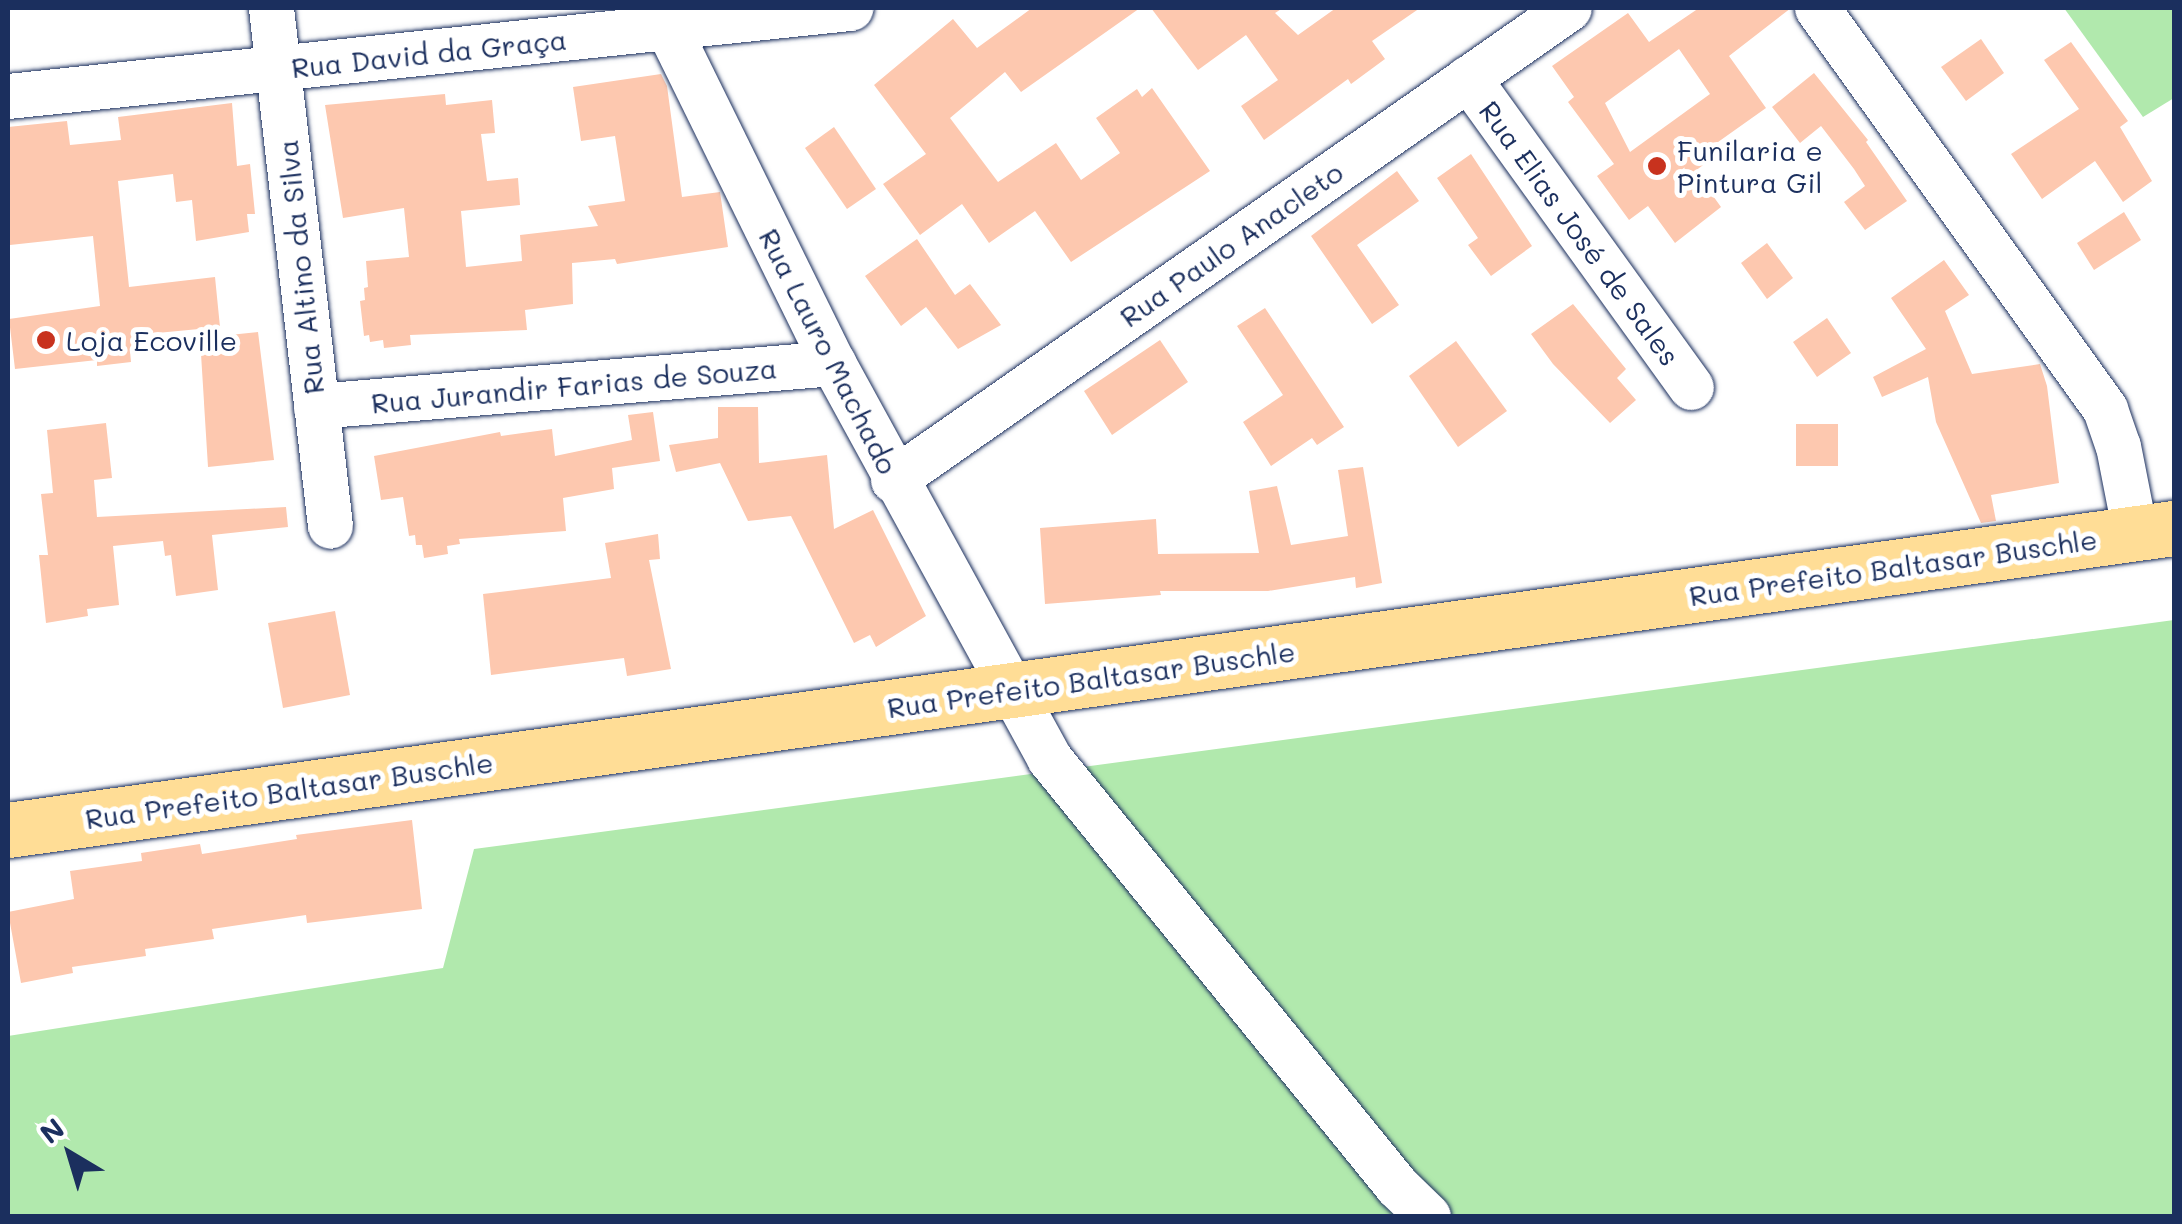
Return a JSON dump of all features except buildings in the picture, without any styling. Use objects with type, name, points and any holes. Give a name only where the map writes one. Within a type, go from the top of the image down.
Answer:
[{"type":"main road","name":"Rua Prefeito Baltasar Buschle","points":[[8,830],[2155,531]]},
{"type":"street","name":"Rua Altino da Silva","points":[[271,8],[330,526]]},
{"type":"street","name":"Rua David da Graça","points":[[8,96],[278,68],[662,18],[850,8]]},
{"type":"street","name":"Rua Paulo Anacleto","points":[[893,480],[1570,8]]},
{"type":"street","points":[[1817,8],[2098,397],[2155,531]]},
{"type":"street","name":"Rua Lauro Machado","points":[[662,18],[833,364],[1008,690],[1083,805],[1397,1186],[1428,1216]]},
{"type":"street","name":"Rua Elias José de Sales","points":[[1468,78],[1691,388]]},
{"type":"street","name":"Rua Jurandir Farias de Souza","points":[[316,406],[833,364]]},
{"type":"green space","points":[[2064,8],[2174,8],[2174,98],[2143,117]]},
{"type":"green space","points":[[2174,620],[2174,1216],[8,1216],[8,1036],[443,968],[474,849]]},
{"type":"place","name":"Funilaria e Pintura Gil","points":[[1657,166]]},
{"type":"place","name":"Loja Ecoville","points":[[46,340]]}]
